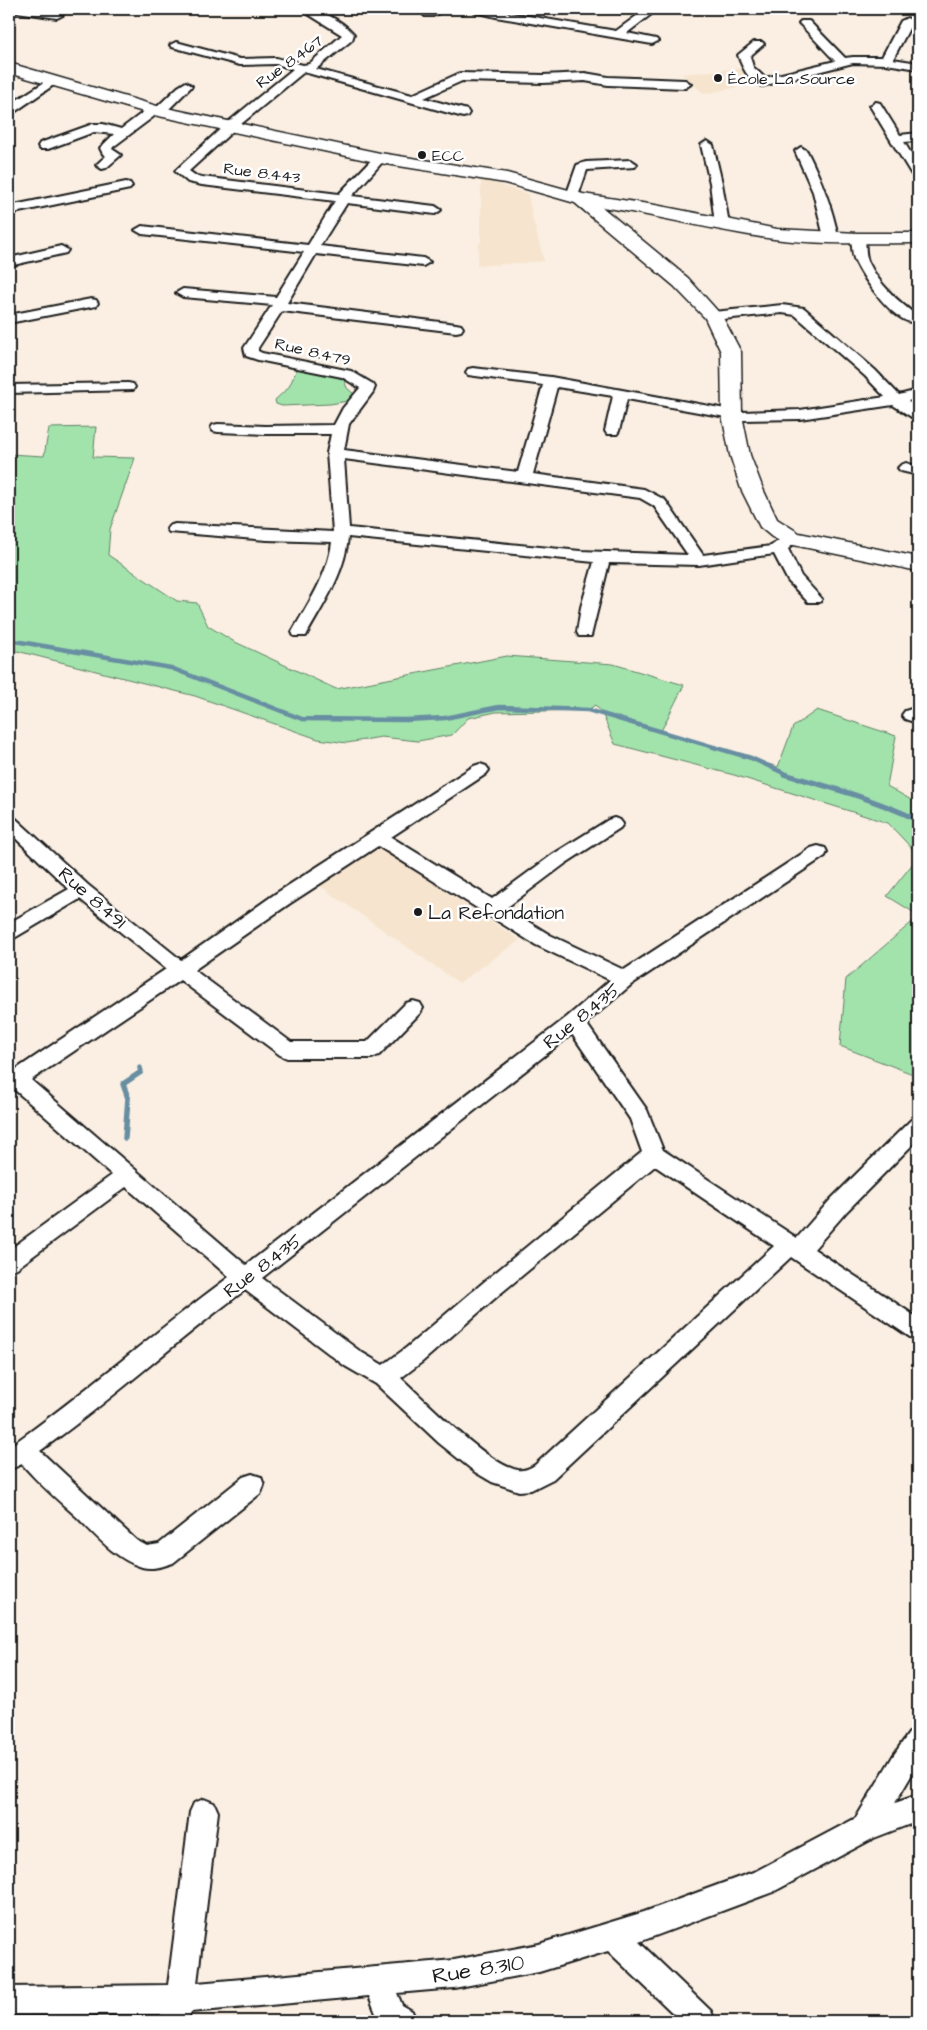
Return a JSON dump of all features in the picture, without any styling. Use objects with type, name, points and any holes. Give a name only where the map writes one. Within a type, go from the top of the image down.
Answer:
[{"type":"street","points":[[17,9],[57,15]]},
{"type":"street","name":"Rue 8.467","points":[[181,171],[231,126],[301,69],[313,66],[348,38],[348,34],[321,16],[306,9]]},
{"type":"street","points":[[429,14],[441,9]]},
{"type":"street","points":[[476,9],[652,41]]},
{"type":"street","points":[[618,35],[653,9]]},
{"type":"street","points":[[542,22],[555,13]]},
{"type":"street","points":[[886,61],[907,21]]},
{"type":"street","points":[[804,23],[842,62]]},
{"type":"street","points":[[758,44],[744,55],[748,68],[760,81],[766,82],[842,62],[862,59],[918,66]]},
{"type":"street","points":[[176,45],[240,62],[276,61],[415,98],[462,113]]},
{"type":"street","points":[[9,68],[51,82],[157,111],[380,158],[507,178],[577,198],[655,210],[777,234],[858,238],[918,238]]},
{"type":"street","points":[[415,98],[460,77],[543,79],[585,77],[608,81],[685,84]]},
{"type":"street","points":[[9,110],[51,82]]},
{"type":"street","points":[[102,165],[115,155],[107,151],[106,148],[124,133],[174,99],[175,94],[186,86]]},
{"type":"street","points":[[876,106],[918,175]]},
{"type":"street","points":[[44,146],[93,128],[103,128],[124,133]]},
{"type":"street","points":[[897,139],[918,137]]},
{"type":"street","points":[[707,145],[716,183],[722,224]]},
{"type":"street","points":[[801,152],[819,186],[827,213],[831,237]]},
{"type":"street","name":"Rue 8.479","points":[[300,632],[330,579],[340,535],[335,453],[339,429],[351,407],[367,390],[368,386],[346,374],[258,356],[251,353],[250,348],[343,198],[380,158]]},
{"type":"street","points":[[577,198],[581,168],[586,166],[631,164]]},
{"type":"street","name":"Rue 8.443","points":[[181,171],[192,180],[435,210]]},
{"type":"street","points":[[9,210],[126,186]]},
{"type":"street","points":[[577,198],[681,282],[713,316],[731,352],[732,415],[740,455],[752,489],[768,522],[780,532],[786,543],[794,578],[814,599]]},
{"type":"street","points":[[142,230],[423,262]]},
{"type":"street","points":[[858,238],[861,260],[878,288],[912,319]]},
{"type":"street","points":[[9,262],[61,250]]},
{"type":"street","points":[[183,293],[456,328]]},
{"type":"street","points":[[9,319],[91,303]]},
{"type":"street","points":[[713,316],[782,308],[799,311],[870,373],[896,400],[918,415]]},
{"type":"street","points":[[473,372],[551,382],[732,415],[760,417],[845,409],[918,394]]},
{"type":"street","points":[[524,477],[551,382]]},
{"type":"street","points":[[9,389],[128,387]]},
{"type":"street","points":[[612,431],[621,394]]},
{"type":"street","points":[[218,428],[265,430],[339,429]]},
{"type":"street","points":[[335,453],[644,494],[660,503],[699,560]]},
{"type":"street","points":[[176,529],[267,535],[340,535],[603,557],[699,560],[734,556],[786,543],[918,564]]},
{"type":"street","points":[[584,632],[603,557]]},
{"type":"street","points":[[480,770],[282,899],[180,970],[12,1081],[127,1175],[245,1278],[353,1359],[384,1378],[468,1453],[504,1476],[517,1481],[530,1480],[544,1472],[794,1248],[918,1126]]},
{"type":"street","name":"Rue 8.491","points":[[9,822],[81,890],[180,970],[287,1050],[372,1050],[413,1008]]},
{"type":"street","points":[[491,909],[559,859],[614,824]]},
{"type":"street","name":"Rue 8.435","points":[[16,1455],[71,1416],[145,1354],[574,1022],[625,979],[543,940],[378,837]]},
{"type":"street","points":[[625,979],[818,852]]},
{"type":"street","points":[[9,932],[81,890]]},
{"type":"street","points":[[574,1022],[640,1116],[654,1155],[918,1330]]},
{"type":"street","points":[[384,1378],[422,1349],[603,1195],[654,1155]]},
{"type":"street","points":[[9,1262],[127,1175]]},
{"type":"street","points":[[16,1455],[43,1471],[127,1548],[145,1557],[164,1555],[252,1485]]},
{"type":"street","points":[[866,1828],[902,1765],[918,1742]]},
{"type":"street","name":"Rue 8.310","points":[[9,2001],[129,2001],[177,2010],[378,1981],[454,1974],[520,1961],[613,1936],[764,1882],[866,1828],[918,1808]]},
{"type":"street","points":[[177,2010],[204,1812]]},
{"type":"street","points":[[613,1936],[701,2021]]},
{"type":"street","points":[[378,1981],[391,2015],[402,2021]]},
{"type":"shaded area","name":"École La Source","points":[[744,68],[756,83],[704,94],[682,74]]},
{"type":"shaded area","points":[[481,179],[528,194],[544,261],[477,266],[479,243],[481,243]]},
{"type":"shaded area","name":"La Refondation","points":[[376,846],[520,940],[459,983],[317,884]]},
{"type":"green space","points":[[298,367],[334,375],[344,380],[347,388],[354,394],[348,401],[330,404],[282,406],[276,404],[275,400],[289,387]]},
{"type":"green space","points":[[96,427],[93,457],[135,458],[110,529],[108,555],[177,601],[197,603],[208,626],[233,641],[336,689],[507,656],[613,664],[684,685],[661,731],[778,767],[793,727],[817,710],[896,736],[887,786],[913,801],[918,801],[918,855],[888,823],[734,775],[615,744],[602,713],[595,705],[588,710],[496,712],[468,718],[452,735],[418,741],[381,737],[347,743],[318,739],[195,696],[9,649],[9,454],[44,456],[49,428]]},
{"type":"green space","points":[[918,857],[918,915],[887,896]]},
{"type":"green space","points":[[918,917],[918,1076],[840,1046],[846,979]]},
{"type":"waterway","points":[[9,640],[171,668],[302,719],[406,720],[445,718],[499,707],[588,710],[751,758],[788,775]]},
{"type":"waterway","points":[[784,774],[868,800],[918,820]]},
{"type":"waterway","points":[[125,1138],[128,1098],[123,1084],[141,1072],[140,1068]]},
{"type":"place","name":"École La Source","points":[[718,78]]},
{"type":"place","name":"ECC","points":[[422,155]]},
{"type":"place","name":"La Refondation","points":[[418,912]]}]
